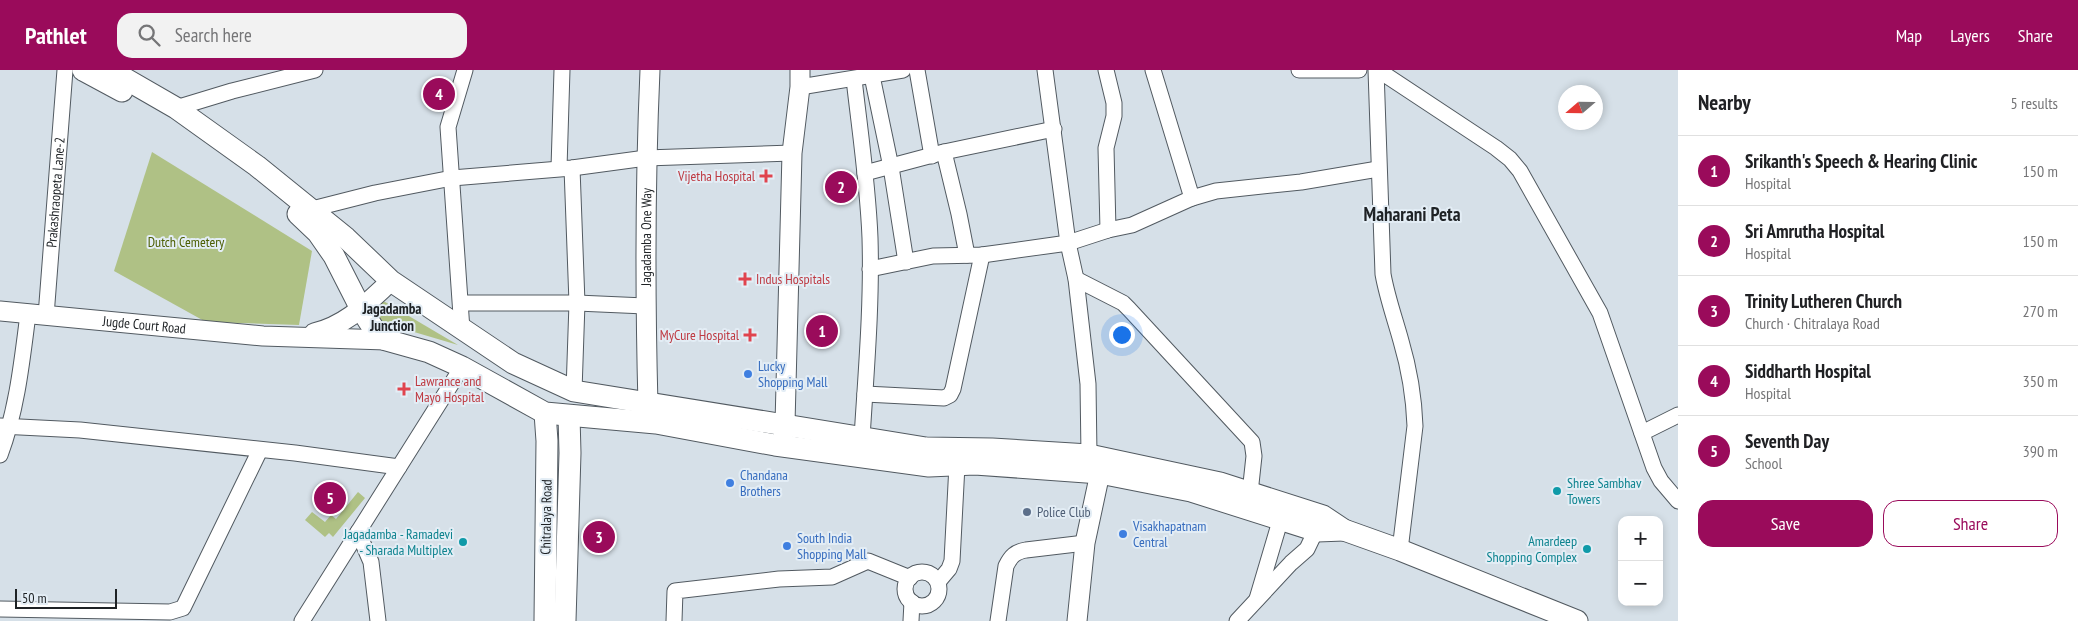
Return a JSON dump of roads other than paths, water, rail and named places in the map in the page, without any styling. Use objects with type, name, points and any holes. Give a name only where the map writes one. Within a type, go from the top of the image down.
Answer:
[{"type":"main road","points":[[83,70],[141,102],[171,122],[241,170],[298,215],[318,233],[334,256],[361,309],[375,331],[386,340]]},
{"type":"main road","points":[[110,70],[176,108],[252,162],[346,238],[391,281],[462,330],[513,362],[574,391],[648,405],[929,466],[975,464],[1100,473],[1191,491],[1236,505],[1283,512],[1344,530],[1400,550],[1577,621]]},
{"type":"main road","name":"Jugde Court Road","points":[[386,340],[429,352],[462,367],[545,413]]},
{"type":"main road","points":[[545,413],[776,434],[862,438],[926,448],[992,449],[1089,455],[1220,483],[1250,493],[1283,512]]},
{"type":"main road","name":"Chitralaya Road","points":[[545,413],[547,441],[545,621]]},
{"type":"main road","name":"Chitralaya Road","points":[[565,621],[570,453],[569,416]]},
{"type":"street","name":"Prakashraopeta Lane-2","points":[[0,455],[5,426],[37,315],[65,70]]},
{"type":"street","points":[[176,108],[232,90],[315,70]]},
{"type":"street","points":[[462,330],[448,127],[465,70]]},
{"type":"street","points":[[562,70],[565,168],[577,303],[574,391]]},
{"type":"street","name":"Jagadamba One Way","points":[[648,405],[645,306],[646,158],[650,70]]},
{"type":"street","points":[[776,434],[792,153],[800,78],[864,76],[903,70]]},
{"type":"street","points":[[865,394],[944,398],[950,395],[953,389],[974,255],[938,154],[916,70]]},
{"type":"street","points":[[1045,70],[1068,243],[1076,279],[1088,384],[1089,455]]},
{"type":"street","points":[[1106,70],[1114,103],[1114,116],[1106,148],[1108,230]]},
{"type":"street","points":[[1153,70],[1192,198]]},
{"type":"street","points":[[1299,70],[1359,70]]},
{"type":"street","points":[[1377,70],[1378,169],[1383,274],[1405,356],[1415,426],[1400,550]]},
{"type":"street","points":[[1377,70],[1496,148],[1510,159],[1520,171],[1600,314],[1661,481],[1678,501]]},
{"type":"street","points":[[864,76],[891,167],[906,262]]},
{"type":"street","points":[[862,438],[870,303],[870,237],[865,173],[864,76]]},
{"type":"street","points":[[865,173],[938,154],[1054,129]]},
{"type":"street","points":[[312,209],[375,193],[452,178],[565,168],[646,158],[792,153]]},
{"type":"street","points":[[870,269],[933,256],[974,255],[1068,243],[1108,230],[1132,225],[1192,198],[1216,191],[1301,182],[1378,169]]},
{"type":"street","points":[[1076,279],[1123,303],[1130,309],[1252,442],[1254,456],[1250,493]]},
{"type":"street","name":"Jugde Court Road","points":[[288,336],[316,333],[347,320],[391,281]]},
{"type":"street","points":[[460,303],[577,303],[645,306]]},
{"type":"street","name":"Jugde Court Road","points":[[0,311],[288,336],[386,340]]},
{"type":"street","points":[[302,621],[462,367]]},
{"type":"street","points":[[1642,433],[1678,415]]},
{"type":"street","points":[[5,426],[80,430],[295,453],[399,467]]},
{"type":"street","points":[[0,609],[170,612],[183,608],[260,450]]},
{"type":"street","points":[[938,582],[949,569],[952,561],[957,465]]},
{"type":"street","points":[[1077,621],[1085,544],[1100,473]]},
{"type":"street","points":[[1255,602],[1283,512]]},
{"type":"street","points":[[1237,621],[1291,563],[1307,549],[1320,523]]},
{"type":"street","points":[[358,532],[370,562],[378,621]]},
{"type":"street","points":[[998,621],[1006,566],[1010,558],[1017,552],[1026,550],[1085,544]]},
{"type":"street","points":[[674,621],[675,591],[779,579],[832,577],[868,561],[910,578]]},
{"type":"street","points":[[924,572],[934,577],[938,582],[939,593],[933,603],[922,606],[912,602],[906,594],[910,578],[924,572]]},
{"type":"street","points":[[911,621],[912,602]]},
{"type":"place","name":"Siddharth Hospital","points":[[439,94]]},
{"type":"place","name":"Vijetha Hospital","points":[[766,176]]},
{"type":"place","name":"Sri Amrutha Hospital","points":[[841,187]]},
{"type":"place","name":"Indus Hospitals","points":[[745,279]]},
{"type":"place","name":"Srikanth's Speech & Hearing Clinic","points":[[822,331]]},
{"type":"place","name":"MyCure Hospital","points":[[750,335]]},
{"type":"place","name":"Lucky Shopping Mall","points":[[748,374]]},
{"type":"place","name":"Lawrance and Mayo Hospital","points":[[404,389]]},
{"type":"place","name":"Chandana Brothers","points":[[730,483]]},
{"type":"place","name":"Shree Sambhav Towers","points":[[1557,491]]},
{"type":"place","name":"Seventh Day","points":[[330,498]]},
{"type":"place","name":"Police Club","points":[[1027,512]]},
{"type":"place","name":"Visakhapatnam Central","points":[[1123,534]]},
{"type":"place","name":"Trinity Lutheren Church","points":[[599,537]]},
{"type":"place","name":"Jagadamba - Ramadevi - Sharada Multiplex","points":[[463,542]]},
{"type":"place","name":"South India Shopping Mall","points":[[787,546]]},
{"type":"place","name":"Amardeep Shopping Complex","points":[[1587,549]]},
{"type":"district","name":"Maharani Peta","points":[[1412,214]]},
{"type":"district","name":"Jagadamba Junction","points":[[392,318]]},
{"type":"park label","name":"Dutch Cemetery","points":[[186,242]]}]
